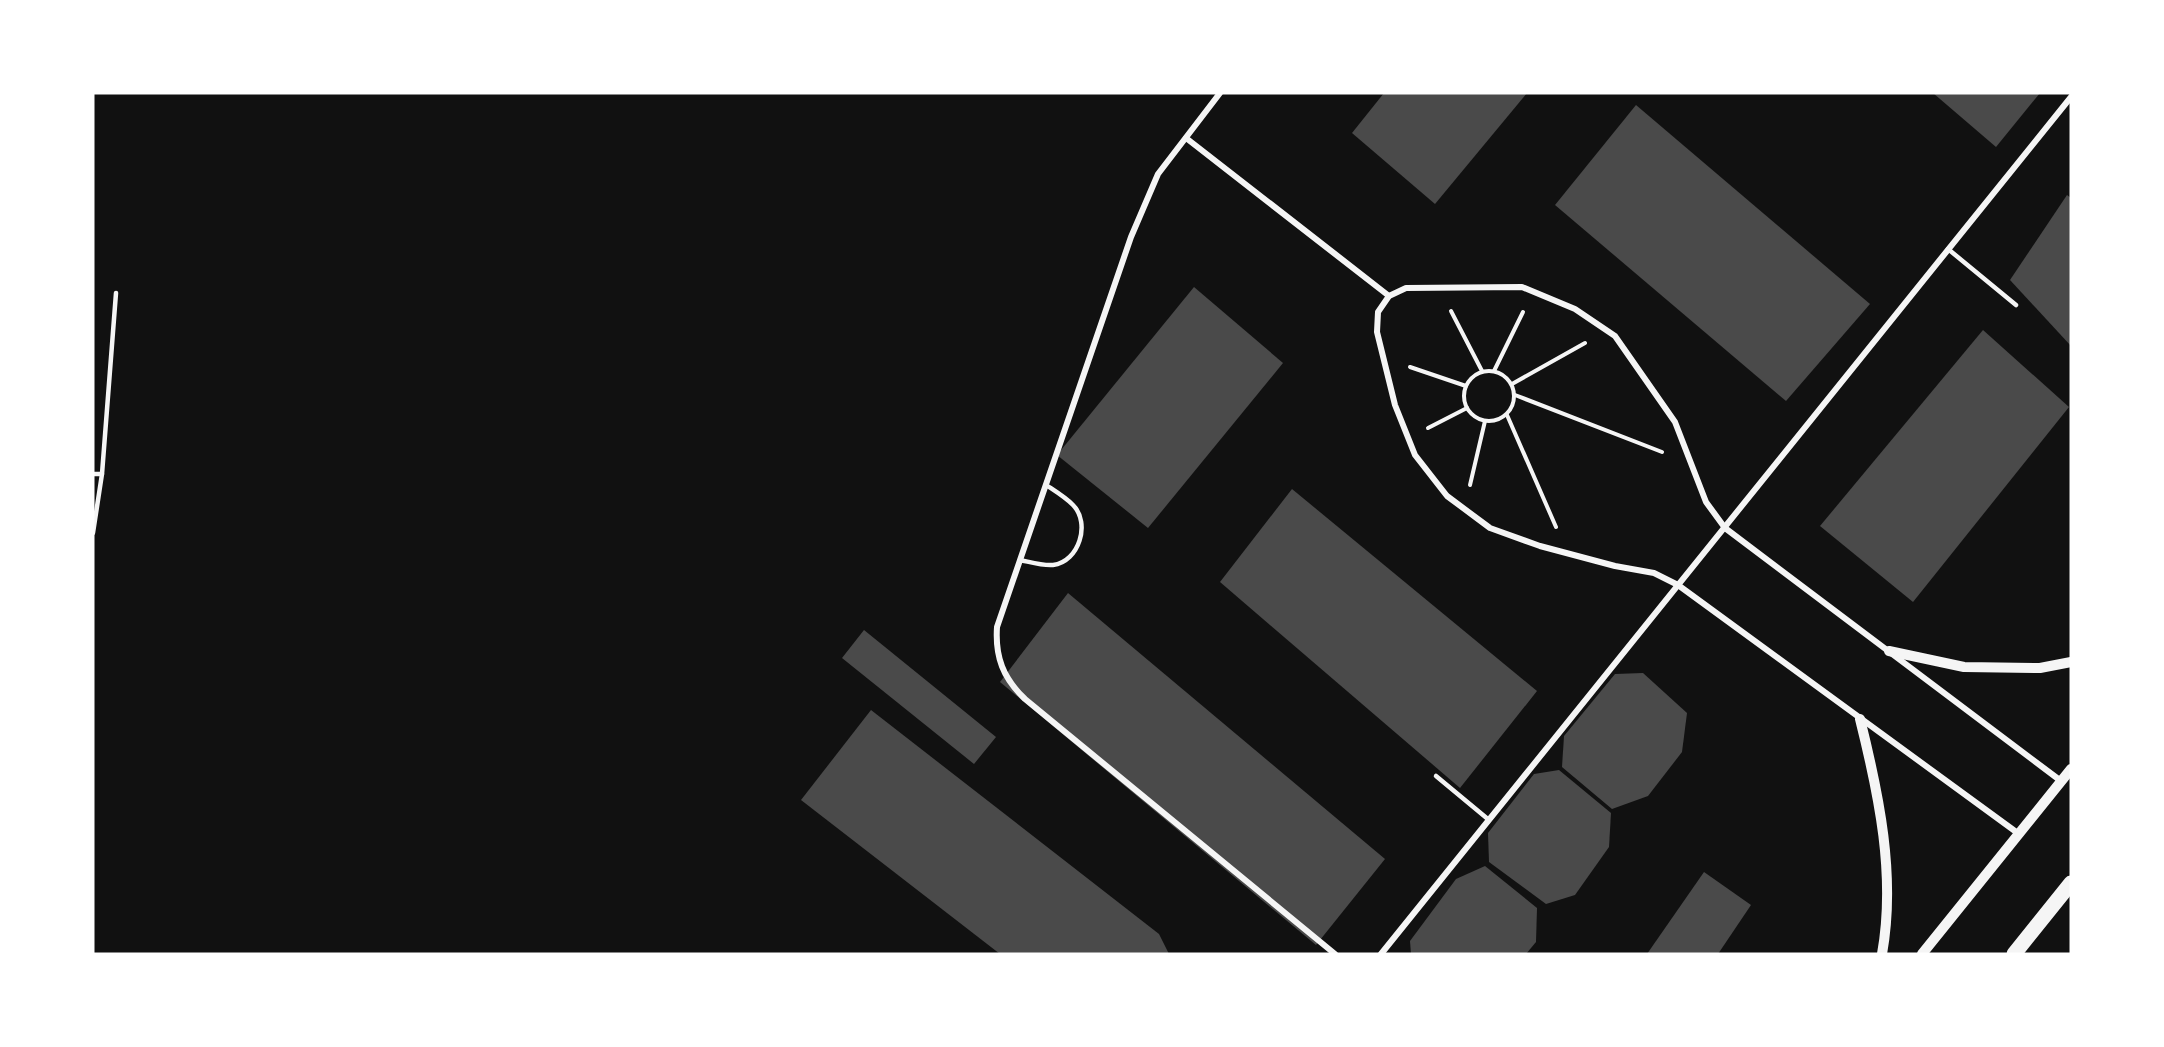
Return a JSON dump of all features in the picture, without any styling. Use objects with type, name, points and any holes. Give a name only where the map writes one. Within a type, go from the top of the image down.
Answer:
[{"type":"main road","points":[[2014,954],[2071,883]]},
{"type":"street","points":[[1220,93],[1158,174],[1131,237],[997,627],[996,647],[1001,667],[1010,684],[1335,954]]},
{"type":"street","points":[[1381,954],[2071,97]]},
{"type":"street","points":[[1186,138],[1389,296]]},
{"type":"street","points":[[2019,834],[1678,585],[1654,573],[1568,553],[1490,528],[1447,496],[1415,455],[1395,405],[1377,332],[1378,312],[1389,296],[1406,288],[1522,287],[1575,309],[1615,336],[1675,422],[1706,502],[1725,528],[2061,781]]},
{"type":"street","points":[[1889,651],[1964,667],[2040,668],[2071,662]]},
{"type":"street","points":[[1860,719],[1878,792],[1886,867],[1882,954]]},
{"type":"street","points":[[1922,954],[2071,769]]},
{"type":"lane","points":[[1948,249],[2016,305]]},
{"type":"lane","points":[[93,532],[102,474],[116,293]]},
{"type":"lane","points":[[93,474],[102,474]]},
{"type":"lane","points":[[1020,560],[1052,566],[1061,563],[1075,551],[1083,530],[1082,521],[1074,505],[1046,485]]},
{"type":"lane","points":[[1436,776],[1489,819]]},
{"type":"path","points":[[1439,288],[1482,371]]},
{"type":"path","points":[[1494,371],[1533,292]]},
{"type":"path","points":[[1512,384],[1608,331]]},
{"type":"path","points":[[1383,358],[1466,386]]},
{"type":"path","points":[[1482,371],[1494,371],[1504,375],[1512,384],[1515,394],[1513,405],[1507,415],[1485,421],[1475,417],[1467,408],[1464,397],[1466,386],[1472,377],[1482,371]]},
{"type":"path","points":[[1515,394],[1690,462]]},
{"type":"path","points":[[1408,438],[1467,408]]},
{"type":"path","points":[[1507,415],[1568,553]]},
{"type":"path","points":[[1464,509],[1485,421]]},
{"type":"building","points":[[1384,93],[1527,93],[1435,204],[1352,133]]},
{"type":"building","points":[[1933,93],[2040,93],[1996,147]]},
{"type":"building","points":[[1636,105],[1870,304],[1786,401],[1555,205]]},
{"type":"building","points":[[2067,195],[2071,198],[2071,346],[2010,280]]},
{"type":"building","points":[[1194,287],[1283,363],[1148,528],[1057,455]]},
{"type":"building","points":[[1983,330],[2069,407],[1913,602],[1820,526]]},
{"type":"building","points":[[1292,489],[1537,691],[1460,788],[1220,582]]},
{"type":"building","points":[[1068,593],[1385,859],[1316,945],[1000,682]]},
{"type":"building","points":[[864,630],[996,737],[974,764],[842,658]]},
{"type":"building","points":[[1643,673],[1687,713],[1682,752],[1648,796],[1612,809],[1562,767],[1564,736],[1615,674]]},
{"type":"building","points":[[871,710],[1159,934],[1169,954],[1000,954],[801,800]]},
{"type":"building","points":[[1559,770],[1611,813],[1609,847],[1575,895],[1546,904],[1489,862],[1488,833],[1534,774]]},
{"type":"building","points":[[1485,866],[1537,908],[1536,942],[1526,954],[1411,954],[1410,941],[1456,879]]},
{"type":"building","points":[[1704,872],[1751,905],[1718,954],[1647,954]]}]
